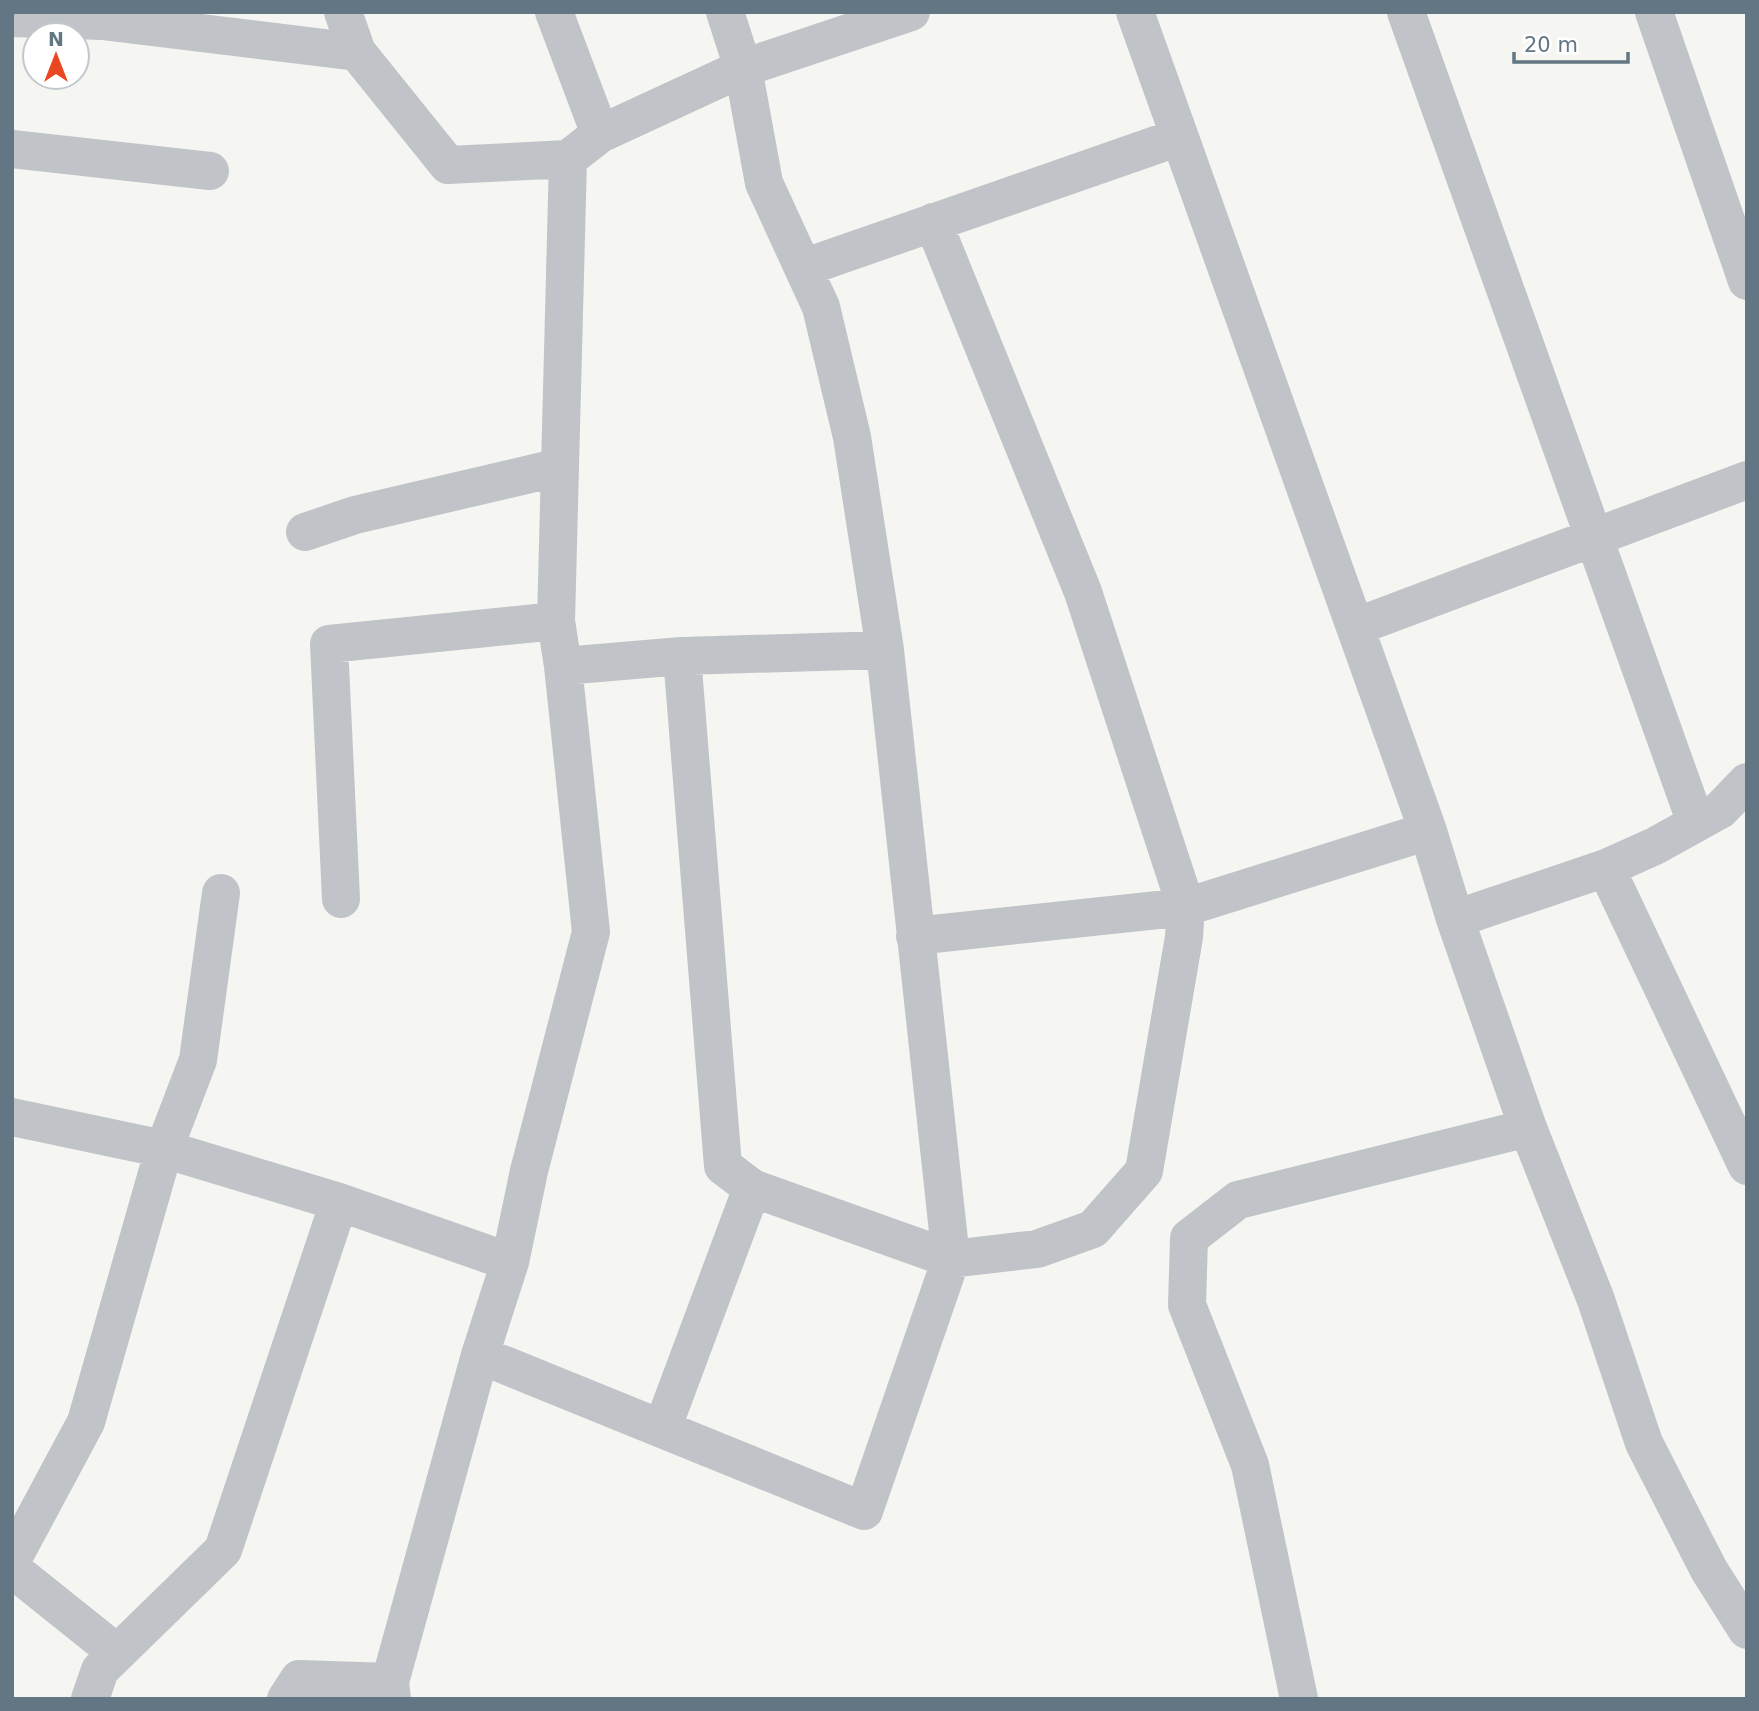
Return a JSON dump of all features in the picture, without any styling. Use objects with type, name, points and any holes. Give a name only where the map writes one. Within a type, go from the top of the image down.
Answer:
[{"type":"street","points":[[343,12],[357,52],[448,165],[568,159],[600,134],[743,68],[911,12]]},
{"type":"street","points":[[554,12],[600,134]]},
{"type":"street","points":[[480,1354],[864,1511],[951,1259],[884,650],[852,437],[821,307],[764,183],[743,68],[725,12]]},
{"type":"street","points":[[1135,12],[1428,831],[1455,919],[1528,1128],[1596,1300],[1644,1443],[1709,1570],[1747,1630]]},
{"type":"street","points":[[1406,12],[1696,823]]},
{"type":"street","points":[[1654,12],[1747,281]]},
{"type":"street","points":[[12,18],[100,16],[357,52]]},
{"type":"street","points":[[803,268],[1180,137]]},
{"type":"street","points":[[12,149],[210,171]]},
{"type":"street","points":[[286,1699],[299,1679],[391,1690],[480,1354],[510,1262],[529,1171],[591,932],[556,621],[568,159]]},
{"type":"street","points":[[682,656],[723,1166],[751,1188],[951,1259],[1037,1249],[1093,1229],[1144,1171],[1184,937],[1186,907],[1083,592],[933,222]]},
{"type":"street","points":[[305,532],[355,515],[560,467]]},
{"type":"street","points":[[1355,627],[1747,480]]},
{"type":"street","points":[[341,899],[329,645],[556,621]]},
{"type":"street","points":[[563,666],[682,656],[884,650]]},
{"type":"street","points":[[1455,919],[1606,867],[1655,846],[1720,810],[1747,782]]},
{"type":"street","points":[[915,936],[1186,907],[1428,831]]},
{"type":"street","points":[[1606,867],[1747,1166]]},
{"type":"street","points":[[12,1560],[86,1422],[164,1149],[198,1060],[220,893]]},
{"type":"street","points":[[12,1117],[164,1149],[339,1202],[510,1262]]},
{"type":"street","points":[[1298,1699],[1250,1465],[1187,1305],[1189,1238],[1238,1200],[1528,1128]]},
{"type":"street","points":[[662,1429],[751,1188]]},
{"type":"street","points":[[90,1699],[100,1670],[223,1550],[339,1202]]},
{"type":"street","points":[[12,1569],[117,1653]]}]
